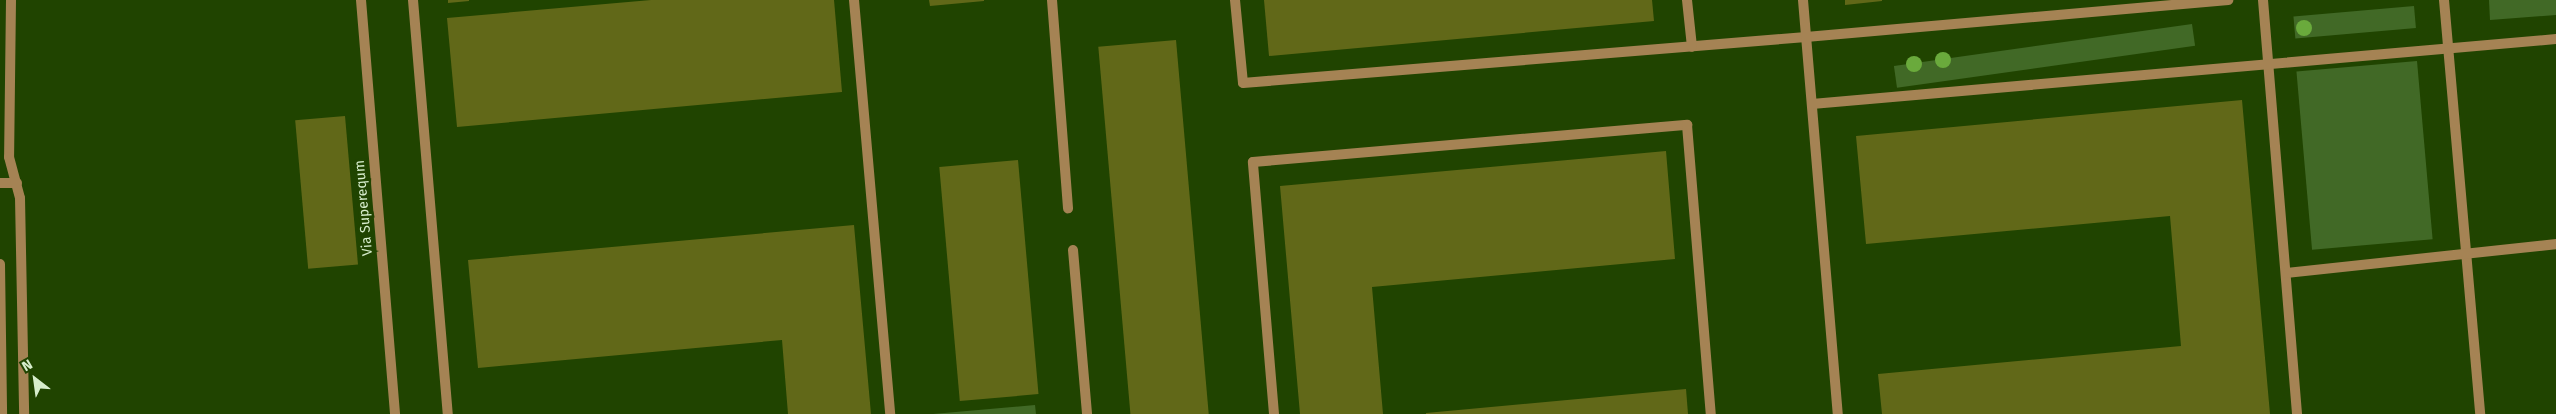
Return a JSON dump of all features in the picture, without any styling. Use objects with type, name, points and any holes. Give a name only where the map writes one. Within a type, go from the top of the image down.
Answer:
[{"type":"street","points":[[11,0],[9,157],[20,198],[24,414]]},
{"type":"street","name":"Via Superequm","points":[[361,0],[395,414]]},
{"type":"street","points":[[413,0],[448,414]]},
{"type":"street","points":[[854,0],[890,414]]},
{"type":"street","points":[[1052,0],[1068,208]]},
{"type":"street","points":[[1235,0],[1243,83],[1692,47],[2228,0]]},
{"type":"street","points":[[1688,0],[1692,47]]},
{"type":"street","points":[[1803,0],[1838,414]]},
{"type":"street","points":[[2263,0],[2297,414]]},
{"type":"street","points":[[2444,0],[2480,414]]},
{"type":"street","points":[[1812,104],[2556,40]]},
{"type":"street","points":[[1274,414],[1253,162],[1688,125],[1711,414]]},
{"type":"street","points":[[0,183],[17,183]]},
{"type":"street","points":[[2286,273],[2556,244]]},
{"type":"street","points":[[1073,250],[1087,414]]},
{"type":"street","points":[[0,264],[2,414]]},
{"type":"green space","points":[[2489,0],[2556,0],[2556,15],[2490,20]]},
{"type":"green space","points":[[2414,6],[2416,28],[2295,38],[2293,17]]},
{"type":"green space","points":[[2192,24],[2195,46],[1897,88],[1894,66]]},
{"type":"green space","points":[[2417,61],[2433,239],[2312,250],[2296,72]]},
{"type":"green space","points":[[1035,405],[1036,414],[933,414]]},
{"type":"building","points":[[448,0],[469,0],[469,1],[448,3]]},
{"type":"building","points":[[651,0],[834,0],[842,92],[457,127],[447,18]]},
{"type":"building","points":[[929,0],[984,0],[984,1],[930,6]]},
{"type":"building","points":[[1264,0],[1652,0],[1654,21],[1269,56]]},
{"type":"building","points":[[1845,0],[1882,0],[1882,1],[1845,5]]},
{"type":"building","points":[[1176,40],[1209,414],[1130,414],[1098,47]]},
{"type":"building","points":[[2242,100],[2270,414],[1882,414],[1878,374],[2181,346],[2170,216],[1866,244],[1856,136]]},
{"type":"building","points":[[345,116],[358,264],[308,269],[295,120]]},
{"type":"building","points":[[1666,151],[1675,259],[1372,287],[1383,414],[1300,414],[1280,186]]},
{"type":"building","points":[[1018,160],[1038,394],[960,401],[939,167]]},
{"type":"building","points":[[854,225],[871,414],[788,414],[782,340],[478,368],[468,260]]},
{"type":"building","points":[[1686,389],[1688,414],[1426,414],[1426,413]]}]
